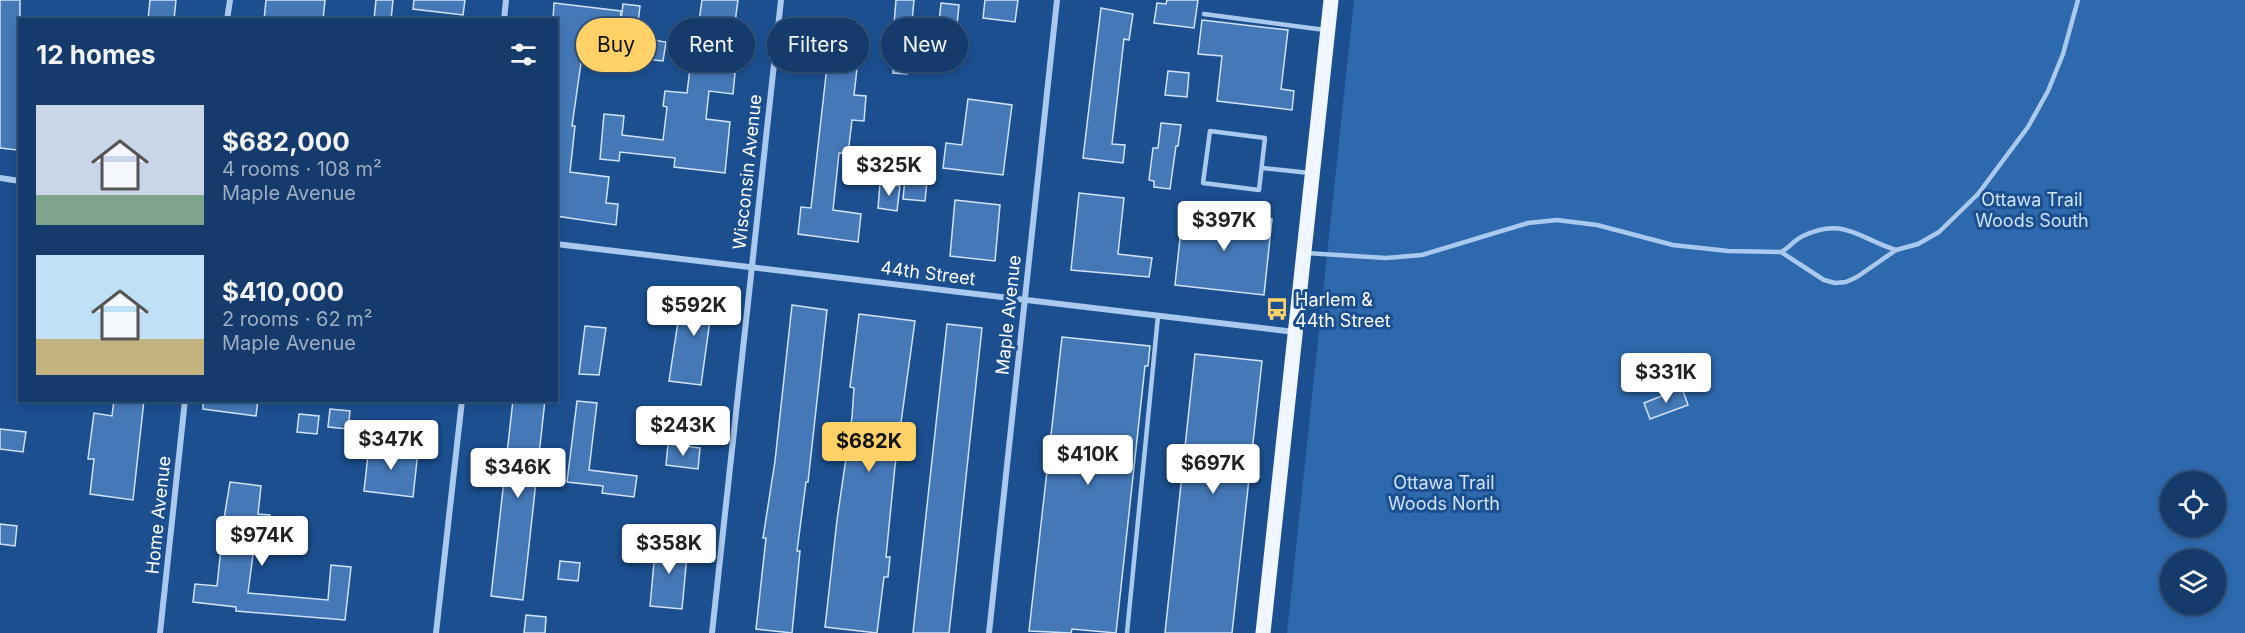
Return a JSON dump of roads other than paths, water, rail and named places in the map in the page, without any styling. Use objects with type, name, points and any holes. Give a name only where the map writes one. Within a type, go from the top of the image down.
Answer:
[{"type":"main road","points":[[1263,633],[1331,0]]},
{"type":"street","points":[[227,18],[230,0]]},
{"type":"street","points":[[504,18],[506,0]]},
{"type":"street","name":"Wisconsin Avenue","points":[[712,633],[781,0]]},
{"type":"street","name":"Maple Avenue","points":[[989,633],[1057,0]]},
{"type":"street","points":[[0,178],[18,181]]},
{"type":"street","name":"44th Street","points":[[558,244],[1295,332]]},
{"type":"street","name":"Home Avenue","points":[[160,633],[185,402]]},
{"type":"street","points":[[436,633],[462,402]]},
{"type":"lane","points":[[1304,253],[1386,258],[1422,255],[1528,223],[1557,220],[1597,225],[1673,245],[1728,251],[1781,252],[1824,280],[1835,283],[1846,282],[1896,250],[1918,244],[1939,232],[1971,202],[2028,127],[2048,91],[2063,54],[2078,0]]},
{"type":"lane","points":[[1204,14],[1328,30]]},
{"type":"lane","points":[[1210,131],[1265,138],[1262,168],[1259,190],[1203,183],[1210,131]]},
{"type":"lane","points":[[1262,168],[1312,174]]},
{"type":"lane","points":[[1781,252],[1806,234],[1830,227],[1855,231],[1896,250]]},
{"type":"lane","points":[[1127,633],[1158,316]]},
{"type":"place","name":"Harlem & 44th Street","points":[[1277,309]]},
{"type":"park label","name":"Ottawa Trail Woods South","points":[[2032,209]]},
{"type":"park label","name":"Ottawa Trail Woods North","points":[[1444,492]]}]
